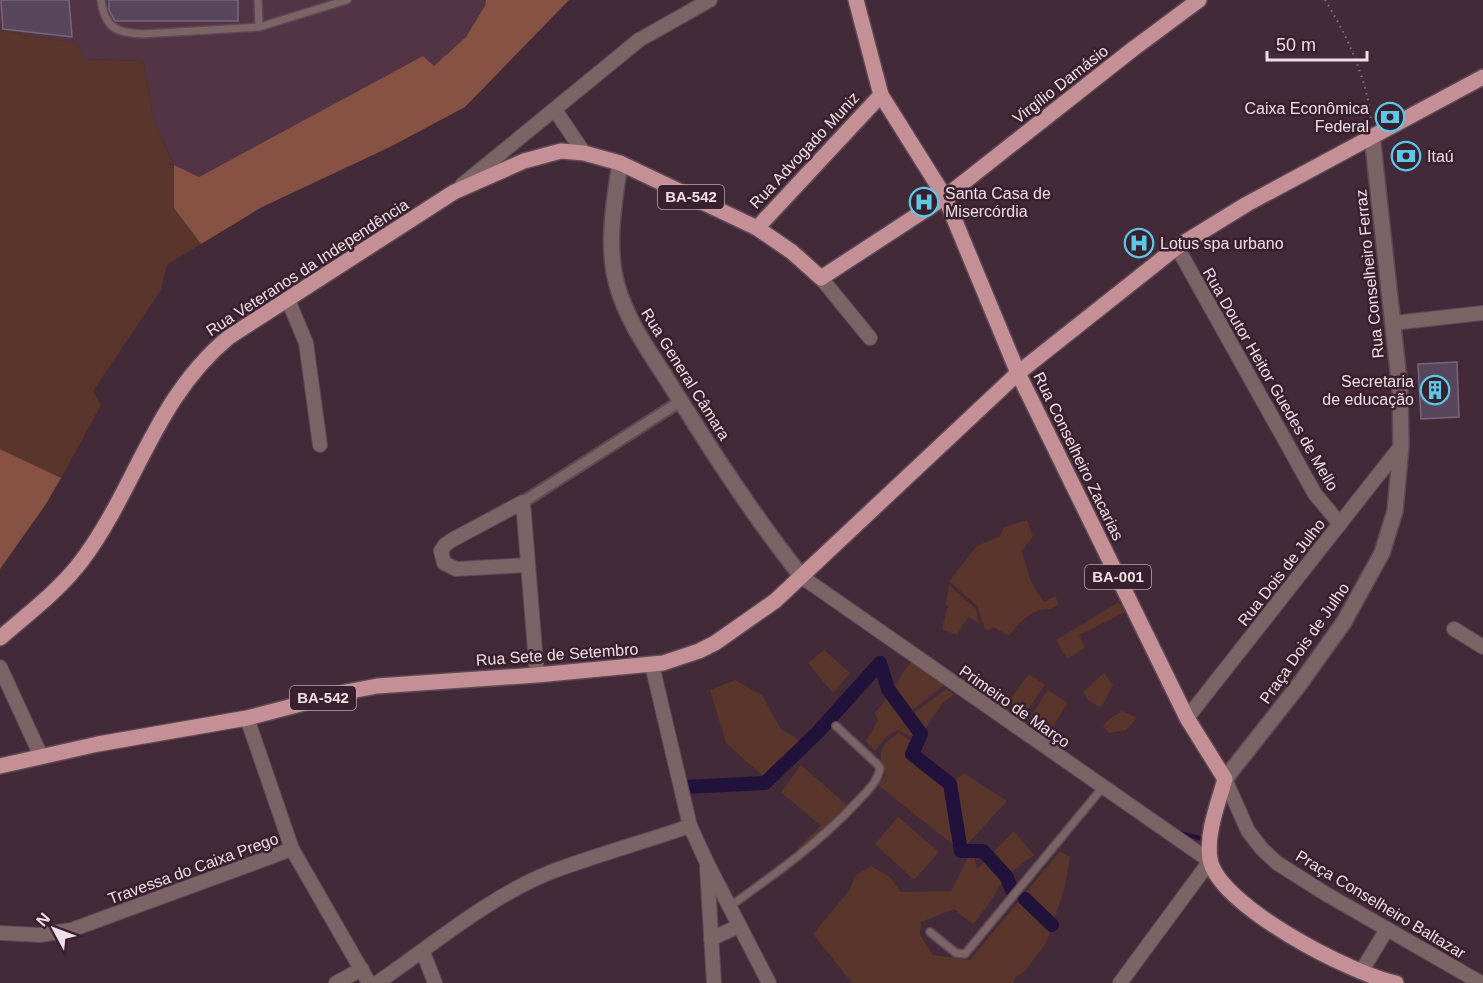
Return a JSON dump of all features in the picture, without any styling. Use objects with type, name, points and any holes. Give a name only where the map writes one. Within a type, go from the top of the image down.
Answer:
[{"type":"main road","name":"BA-001","points":[[856,0],[881,95],[945,197],[1018,373]]},
{"type":"main road","name":"Virgílio Damásio","points":[[820,278],[945,197],[1199,0]]},
{"type":"main road","name":"Rua Sete de Setembro","points":[[0,766],[98,744],[247,718],[377,686],[652,665],[682,657],[715,643],[755,616],[802,577],[1018,373],[1177,247],[1247,204],[1483,77]]},
{"type":"main road","name":"Rua Advogado Muniz","points":[[453,192],[524,161],[561,150],[584,153],[620,163],[757,228],[881,95]]},
{"type":"main road","name":"Rua Veteranos da Independência","points":[[0,638],[50,596],[84,557],[108,519],[156,426],[183,386],[213,350],[229,337],[453,192]]},
{"type":"main road","points":[[757,228],[792,252],[820,278]]},
{"type":"main road","name":"Rua Conselheiro Zacarias","points":[[1018,373],[1187,718],[1225,779]]},
{"type":"main road","points":[[1225,779],[1210,838],[1210,861],[1221,882],[1259,915],[1296,939],[1361,972],[1396,983]]},
{"type":"street","name":"Rua Veteranos da Independência","points":[[453,192],[639,40],[710,0]]},
{"type":"street","points":[[555,110],[584,153]]},
{"type":"street","name":"Rua Conselheiro Ferraz","points":[[1372,135],[1400,389],[1401,446]]},
{"type":"street","name":"Rua General Câmara","points":[[620,163],[612,237],[616,284],[629,318],[737,491],[802,577]]},
{"type":"street","name":"Rua Doutor Heitor Guedes de Mello","points":[[1177,247],[1315,494],[1340,524]]},
{"type":"street","points":[[820,278],[870,338]]},
{"type":"street","points":[[288,300],[306,343],[320,445]]},
{"type":"street","points":[[1393,323],[1483,313]]},
{"type":"street","points":[[528,565],[456,569],[447,566],[440,554],[442,548],[452,540],[523,502],[681,401]]},
{"type":"street","name":"Rua Dois de Julho","points":[[1187,718],[1401,446]]},
{"type":"street","name":"Praça Dois de Julho","points":[[1225,779],[1344,622],[1383,553],[1393,521],[1401,446]]},
{"type":"street","points":[[523,502],[537,675]]},
{"type":"street","name":"Primeiro de Março","points":[[802,577],[1210,861]]},
{"type":"street","points":[[1454,629],[1483,647]]},
{"type":"street","points":[[652,665],[690,826],[769,983]]},
{"type":"street","points":[[0,667],[41,756]]},
{"type":"street","points":[[247,718],[292,849],[369,983]]},
{"type":"street","name":"Praça Conselheiro Baltazar","points":[[1225,779],[1248,831],[1277,863],[1481,983]]},
{"type":"street","points":[[377,983],[490,904],[550,873],[690,826]]},
{"type":"street","name":"Travessa do Caixa Prego","points":[[0,933],[40,935],[71,930],[292,849]]},
{"type":"street","points":[[1120,983],[1210,861]]},
{"type":"street","points":[[707,863],[714,983]]},
{"type":"street","points":[[711,939],[739,926]]},
{"type":"street","points":[[1361,972],[1387,929]]},
{"type":"street","points":[[423,952],[435,983]]},
{"type":"street","points":[[336,983],[362,969]]},
{"type":"lane","points":[[101,0],[109,24],[119,32],[143,34],[259,27],[347,0]]},
{"type":"lane","points":[[258,0],[259,27]]},
{"type":"lane","points":[[729,907],[802,855],[826,834],[877,779],[880,768],[877,764],[836,726]]},
{"type":"lane","points":[[930,932],[956,953],[965,954],[1103,787]]},
{"type":"path","points":[[1325,0],[1335,16],[1361,75],[1370,102],[1372,135]]},
{"type":"shaded area","points":[[0,0],[486,0],[486,6],[466,37],[434,66],[423,57],[199,177],[174,165],[154,121],[143,61],[85,59],[76,43],[0,30]]},
{"type":"shaded area","points":[[486,0],[569,0],[465,107],[390,147],[262,207],[201,244],[174,208],[174,165],[199,177],[423,56],[434,66],[466,37],[485,6]]},
{"type":"shaded area","points":[[0,30],[76,43],[85,59],[143,61],[154,121],[174,165],[174,208],[201,244],[167,265],[161,290],[93,391],[101,405],[61,478],[0,449]]},
{"type":"shaded area","points":[[0,449],[61,478],[46,504],[0,569]]},
{"type":"shaded area","points":[[1027,520],[1033,536],[1022,551],[1031,582],[1044,602],[1055,596],[1059,604],[1032,614],[1018,624],[1009,636],[993,627],[988,631],[985,629],[977,606],[949,581],[977,546],[1000,536],[1004,527]]},
{"type":"shaded area","points":[[949,585],[976,609],[979,624],[968,617],[957,635],[942,629],[947,608],[949,608],[946,604]]},
{"type":"shaded area","points":[[1119,602],[1125,612],[1079,635],[1085,648],[1067,659],[1056,640]]},
{"type":"shaded area","points":[[824,650],[850,673],[833,693],[808,663]]},
{"type":"shaded area","points":[[915,657],[944,678],[943,686],[911,711],[893,691]]},
{"type":"shaded area","points":[[1104,673],[1113,685],[1101,708],[1088,700],[1083,692]]},
{"type":"shaded area","points":[[1029,674],[1045,685],[1024,715],[1007,703]]},
{"type":"shaded area","points":[[735,680],[762,695],[781,729],[804,743],[776,762],[763,776],[726,743],[710,690]]},
{"type":"shaded area","points":[[946,689],[954,694],[942,704],[921,734],[911,725],[910,716]]},
{"type":"shaded area","points":[[1048,690],[1068,703],[1044,740],[1025,725]]},
{"type":"shaded area","points":[[890,694],[906,713],[912,730],[920,736],[921,741],[897,730],[888,735],[875,751],[866,741],[878,720],[875,713]]},
{"type":"shaded area","points":[[1122,711],[1137,718],[1126,730],[1109,733],[1103,726]]},
{"type":"shaded area","points":[[898,733],[920,746],[912,754],[921,765],[950,784],[964,773],[1007,801],[961,851],[878,785],[886,775],[881,762],[883,747]]},
{"type":"shaded area","points":[[801,765],[848,806],[801,851],[798,848],[821,826],[781,792]]},
{"type":"shaded area","points":[[898,817],[939,852],[914,880],[875,844]]},
{"type":"shaded area","points":[[1014,831],[1034,855],[1006,876],[987,907],[973,924],[954,909],[921,922],[920,935],[933,955],[970,960],[1060,851],[1070,857],[1065,887],[1046,943],[1013,983],[852,983],[813,934],[849,891],[855,876],[871,866],[890,877],[901,892],[951,891],[972,849],[977,869]]},
{"type":"building","points":[[1,0],[69,0],[72,37],[3,29]]},
{"type":"building","points":[[109,0],[238,0],[238,21],[115,21],[109,10]]},
{"type":"building","name":"Secretaria de educação","points":[[1457,362],[1459,417],[1421,419],[1418,364]]},
{"type":"waterway","points":[[880,663],[888,689],[921,734],[912,754],[950,784],[961,851],[983,851],[1006,876],[1012,890]]},
{"type":"waterway","points":[[686,787],[765,783],[818,732],[880,663]]},
{"type":"waterway","points":[[1180,833],[1199,838]]},
{"type":"waterway","points":[[1025,899],[1052,925]]},
{"type":"place","name":"Caixa Econômica Federal","points":[[1390,117]]},
{"type":"place","name":"Itaú","points":[[1406,156]]},
{"type":"place","name":"Santa Casa de Misercórdia","points":[[924,202]]},
{"type":"place","name":"Lotus spa urbano","points":[[1139,243]]},
{"type":"place","name":"Secretaria de educação","points":[[1435,390]]}]
